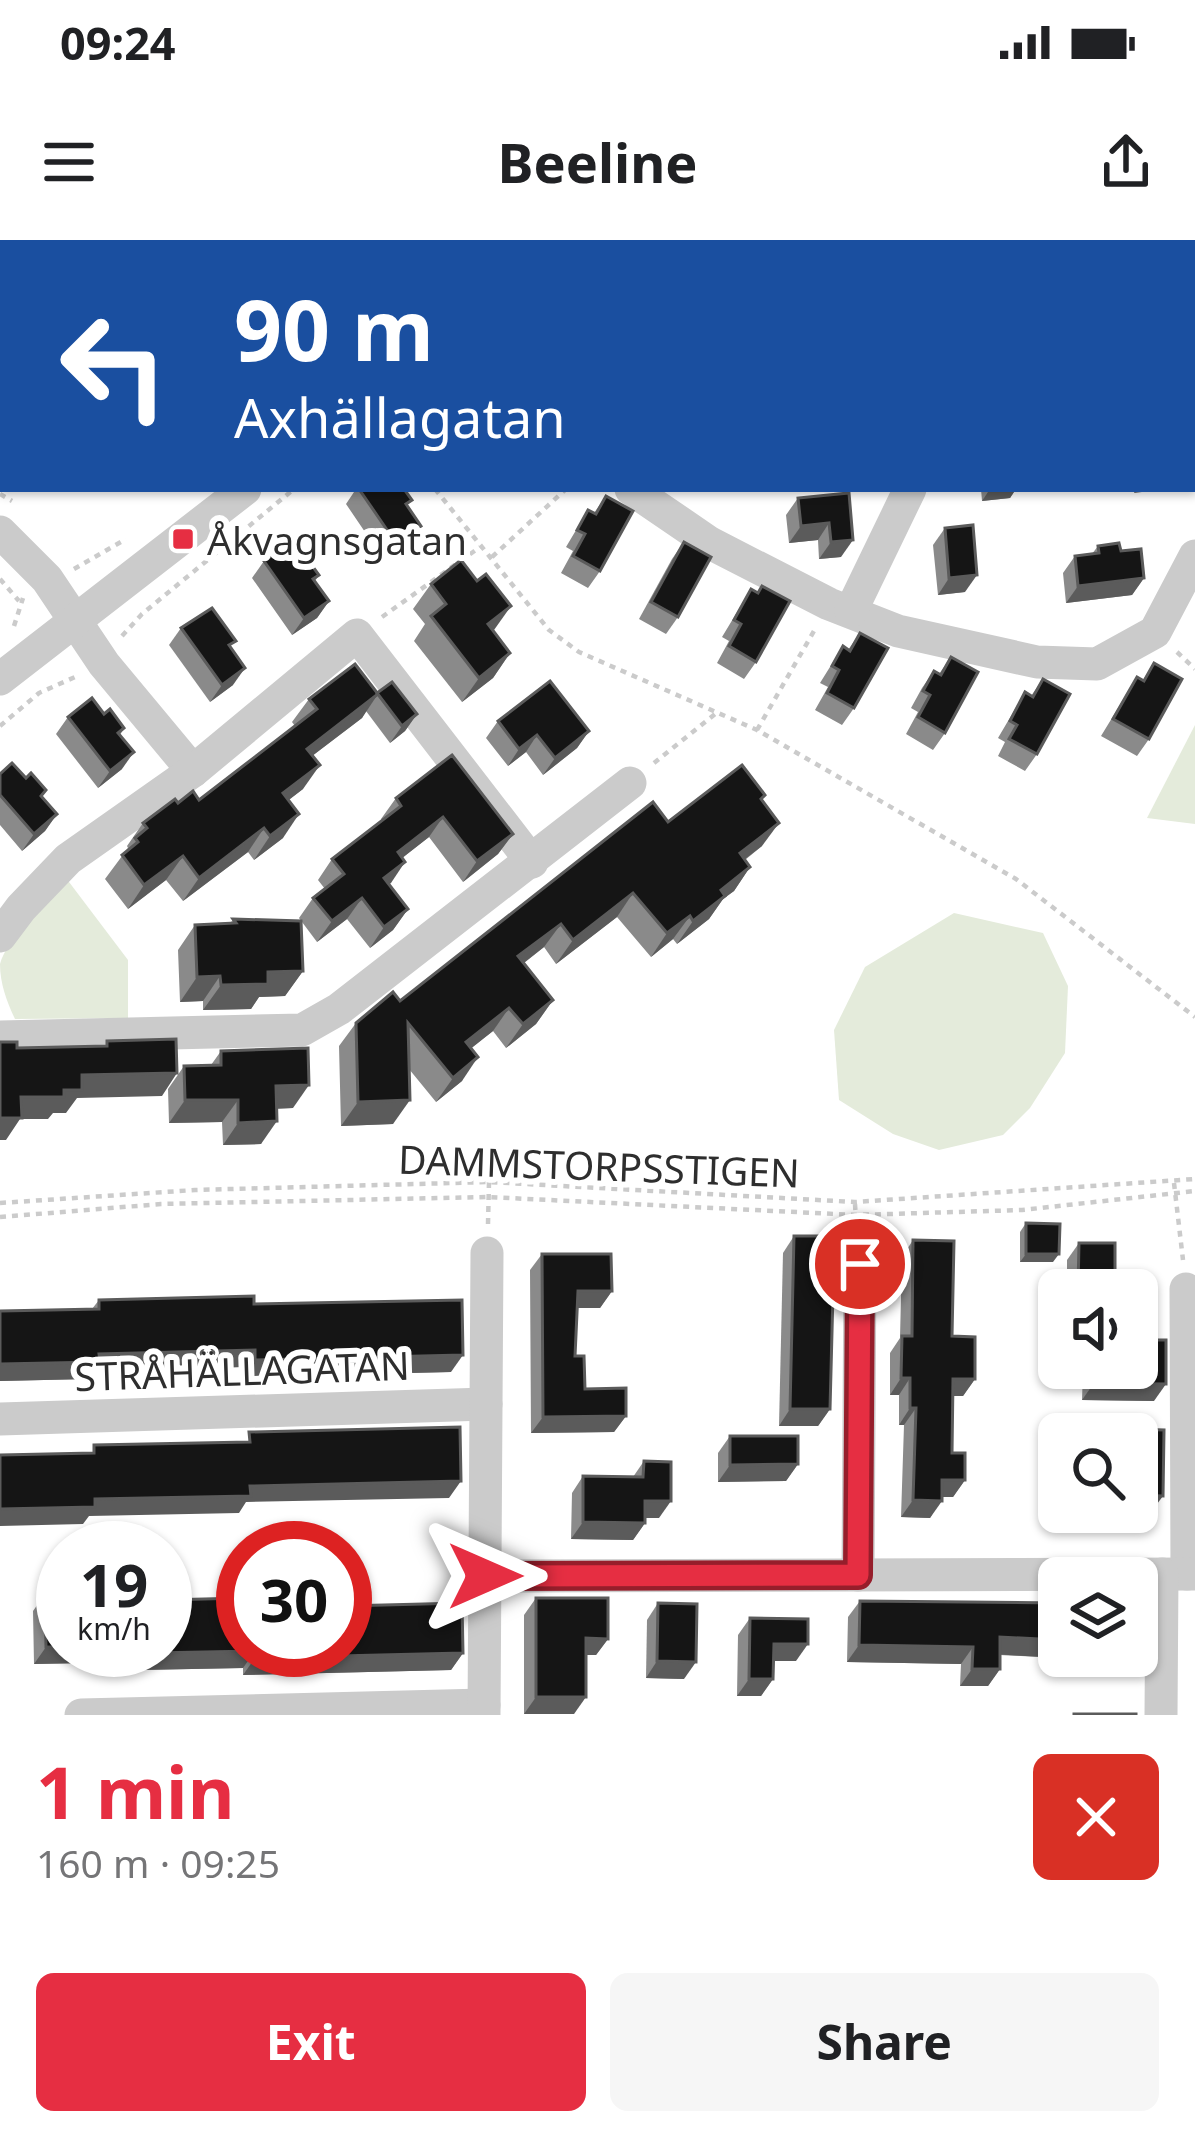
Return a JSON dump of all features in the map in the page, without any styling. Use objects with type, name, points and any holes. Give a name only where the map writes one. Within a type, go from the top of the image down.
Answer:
[{"type":"street","points":[[0,679],[241,492]]},
{"type":"street","points":[[635,492],[710,543],[840,607],[898,631],[1037,662],[1096,664],[1155,632],[1195,556]]},
{"type":"street","points":[[840,607],[908,492]]},
{"type":"street","points":[[0,532],[47,579],[104,664],[193,771]]},
{"type":"street","points":[[0,936],[68,859],[193,771],[357,635],[532,862]]},
{"type":"street","points":[[0,1037],[302,1030],[339,1009],[630,783]]},
{"type":"street","points":[[81,1715],[484,1710],[487,1253]]},
{"type":"street","points":[[858,1575],[860,1264]]},
{"type":"street","points":[[1161,1715],[1182,1574],[1186,1289]]},
{"type":"street","name":"STRÅHÄLLAGATAN","points":[[0,1419],[486,1404]]},
{"type":"street","points":[[485,1576],[1182,1574]]},
{"type":"path","points":[[0,726],[39,693],[104,664],[142,614],[291,492]]},
{"type":"path","points":[[437,492],[549,630],[579,652],[757,730],[1016,879],[1195,1018]]},
{"type":"path","points":[[492,557],[563,492]]},
{"type":"path","points":[[0,638],[14,626],[20,601],[47,579],[83,566],[138,531]]},
{"type":"path","points":[[357,635],[480,547]]},
{"type":"path","points":[[0,579],[20,601]]},
{"type":"path","points":[[757,730],[840,607]]},
{"type":"path","points":[[630,783],[715,714]]},
{"type":"path","name":"DAMMSTORPSSTIGEN","points":[[0,1203],[195,1190],[489,1182],[854,1202],[1195,1179]]},
{"type":"path","points":[[487,1253],[489,1182]]},
{"type":"path","points":[[1174,1183],[1186,1289]]},
{"type":"path","points":[[0,1216],[161,1204],[488,1197],[856,1215],[1022,1210],[1195,1191]]},
{"type":"green space","points":[[1195,725],[1195,824],[1147,818]]},
{"type":"green space","points":[[66,878],[128,960],[128,1018],[15,1019],[12,1013],[1,979],[4,954]]},
{"type":"green space","points":[[954,913],[1043,933],[1068,986],[1065,1053],[1030,1108],[1003,1135],[939,1150],[893,1134],[839,1100],[834,1030],[865,967]]},
{"type":"building","points":[[361,492],[406,492],[412,500],[406,504],[421,526],[396,543]]},
{"type":"building","points":[[849,493],[853,540],[831,542],[829,523],[801,526],[798,498]]},
{"type":"building","points":[[606,496],[633,511],[600,571],[573,556],[585,534],[577,530],[588,510],[596,514]]},
{"type":"building","points":[[973,525],[977,575],[949,578],[945,528]]},
{"type":"building","points":[[684,542],[711,557],[678,617],[651,602]]},
{"type":"building","points":[[1119,543],[1121,551],[1141,549],[1144,578],[1078,586],[1075,556],[1099,553],[1098,546]]},
{"type":"building","points":[[288,544],[319,575],[313,579],[329,601],[304,618],[264,561]]},
{"type":"building","points":[[461,560],[477,581],[486,574],[511,606],[488,624],[510,653],[479,678],[431,616],[446,604],[431,584]]},
{"type":"building","points":[[762,586],[790,601],[756,662],[729,646],[741,624],[734,620],[751,589],[758,593]]},
{"type":"building","points":[[212,608],[236,641],[229,645],[245,668],[222,685],[181,628]]},
{"type":"building","points":[[860,633],[888,648],[854,708],[827,693],[839,670],[832,666],[843,646],[850,651]]},
{"type":"building","points":[[951,657],[978,672],[945,733],[918,717],[930,695],[923,691],[934,671],[941,675]]},
{"type":"building","points":[[1154,663],[1182,679],[1149,739],[1113,719],[1137,677],[1144,681]]},
{"type":"building","points":[[355,664],[378,694],[307,749],[320,765],[283,793],[299,814],[270,836],[264,828],[199,878],[183,856],[144,885],[122,855],[138,842],[135,838],[147,828],[143,823],[193,791],[199,800],[317,709],[309,699]]},
{"type":"building","points":[[1043,679],[1070,694],[1037,754],[1009,739],[1017,725],[1010,721],[1025,692],[1033,697]]},
{"type":"building","points":[[550,681],[589,731],[555,758],[537,735],[519,749],[498,721]]},
{"type":"building","points":[[392,682],[417,714],[402,726],[377,693]]},
{"type":"building","points":[[92,698],[104,714],[110,709],[124,728],[118,733],[134,752],[110,771],[68,717]]},
{"type":"building","points":[[452,755],[513,834],[477,861],[443,817],[398,852],[405,862],[384,878],[408,909],[384,927],[362,898],[332,921],[313,898],[344,874],[332,859],[401,806],[396,798]]},
{"type":"building","points":[[12,763],[26,778],[31,773],[46,790],[41,796],[57,814],[34,834],[0,795],[0,774]]},
{"type":"building","points":[[742,765],[779,823],[740,853],[750,867],[721,890],[725,896],[693,921],[690,916],[667,933],[633,893],[573,940],[561,924],[518,956],[553,1000],[523,1024],[509,1008],[466,1042],[478,1057],[453,1078],[408,1023],[410,1100],[358,1102],[356,1023],[393,992],[400,1001],[653,802],[668,822]]},
{"type":"building","points":[[233,919],[301,921],[303,971],[268,972],[268,984],[221,985],[220,976],[197,977],[195,925],[236,923]]},
{"type":"building","points":[[176,1039],[177,1073],[82,1075],[82,1090],[64,1090],[64,1097],[21,1097],[22,1118],[0,1118],[0,1042],[17,1042],[17,1048]]},
{"type":"building","points":[[308,1048],[309,1085],[276,1086],[277,1121],[238,1123],[238,1100],[185,1100],[184,1066],[221,1065],[221,1051]]},
{"type":"building","points":[[1026,1223],[1060,1224],[1059,1254],[1026,1254]]},
{"type":"building","points":[[794,1236],[826,1236],[826,1254],[834,1254],[830,1409],[790,1409]]},
{"type":"building","points":[[913,1240],[954,1241],[952,1336],[975,1337],[975,1379],[953,1379],[952,1453],[965,1453],[965,1480],[942,1480],[942,1501],[913,1500],[916,1408],[910,1408],[910,1378],[901,1378],[902,1336],[912,1336]]},
{"type":"building","points":[[1079,1243],[1115,1243],[1115,1269],[1078,1269]]},
{"type":"building","points":[[542,1254],[611,1254],[612,1291],[578,1291],[575,1356],[584,1356],[585,1389],[626,1388],[626,1416],[543,1417]]},
{"type":"building","points":[[254,1296],[254,1304],[462,1300],[463,1355],[255,1360],[255,1350],[99,1354],[100,1362],[0,1364],[0,1311],[99,1309],[99,1300]]},
{"type":"building","points":[[1158,1340],[1166,1340],[1166,1384],[1158,1384]]},
{"type":"building","points":[[460,1427],[461,1481],[250,1486],[251,1496],[95,1499],[95,1507],[0,1509],[0,1455],[94,1453],[94,1445],[250,1442],[249,1432]]},
{"type":"building","points":[[1158,1430],[1164,1430],[1163,1496],[1158,1496]]},
{"type":"building","points":[[730,1436],[798,1436],[798,1464],[730,1465]]},
{"type":"building","points":[[644,1461],[671,1462],[671,1501],[645,1501],[645,1523],[583,1522],[583,1476],[643,1477]]},
{"type":"building","points":[[536,1598],[608,1598],[608,1639],[586,1638],[586,1697],[536,1697]]},
{"type":"building","points":[[192,1599],[216,1599],[216,1652],[192,1652]]},
{"type":"building","points":[[860,1601],[1038,1603],[1038,1639],[1000,1637],[1000,1669],[972,1669],[973,1647],[859,1645]]},
{"type":"building","points":[[462,1603],[463,1653],[372,1655],[372,1605]]},
{"type":"building","points":[[658,1603],[697,1604],[696,1662],[657,1661]]},
{"type":"building","points":[[750,1618],[808,1619],[808,1644],[774,1644],[773,1679],[749,1679]]},
{"type":"place","name":"Åkvagnsgatan","points":[[183,539]]},
{"type":"route","points":[[485,1576],[858,1575],[860,1264]]}]
